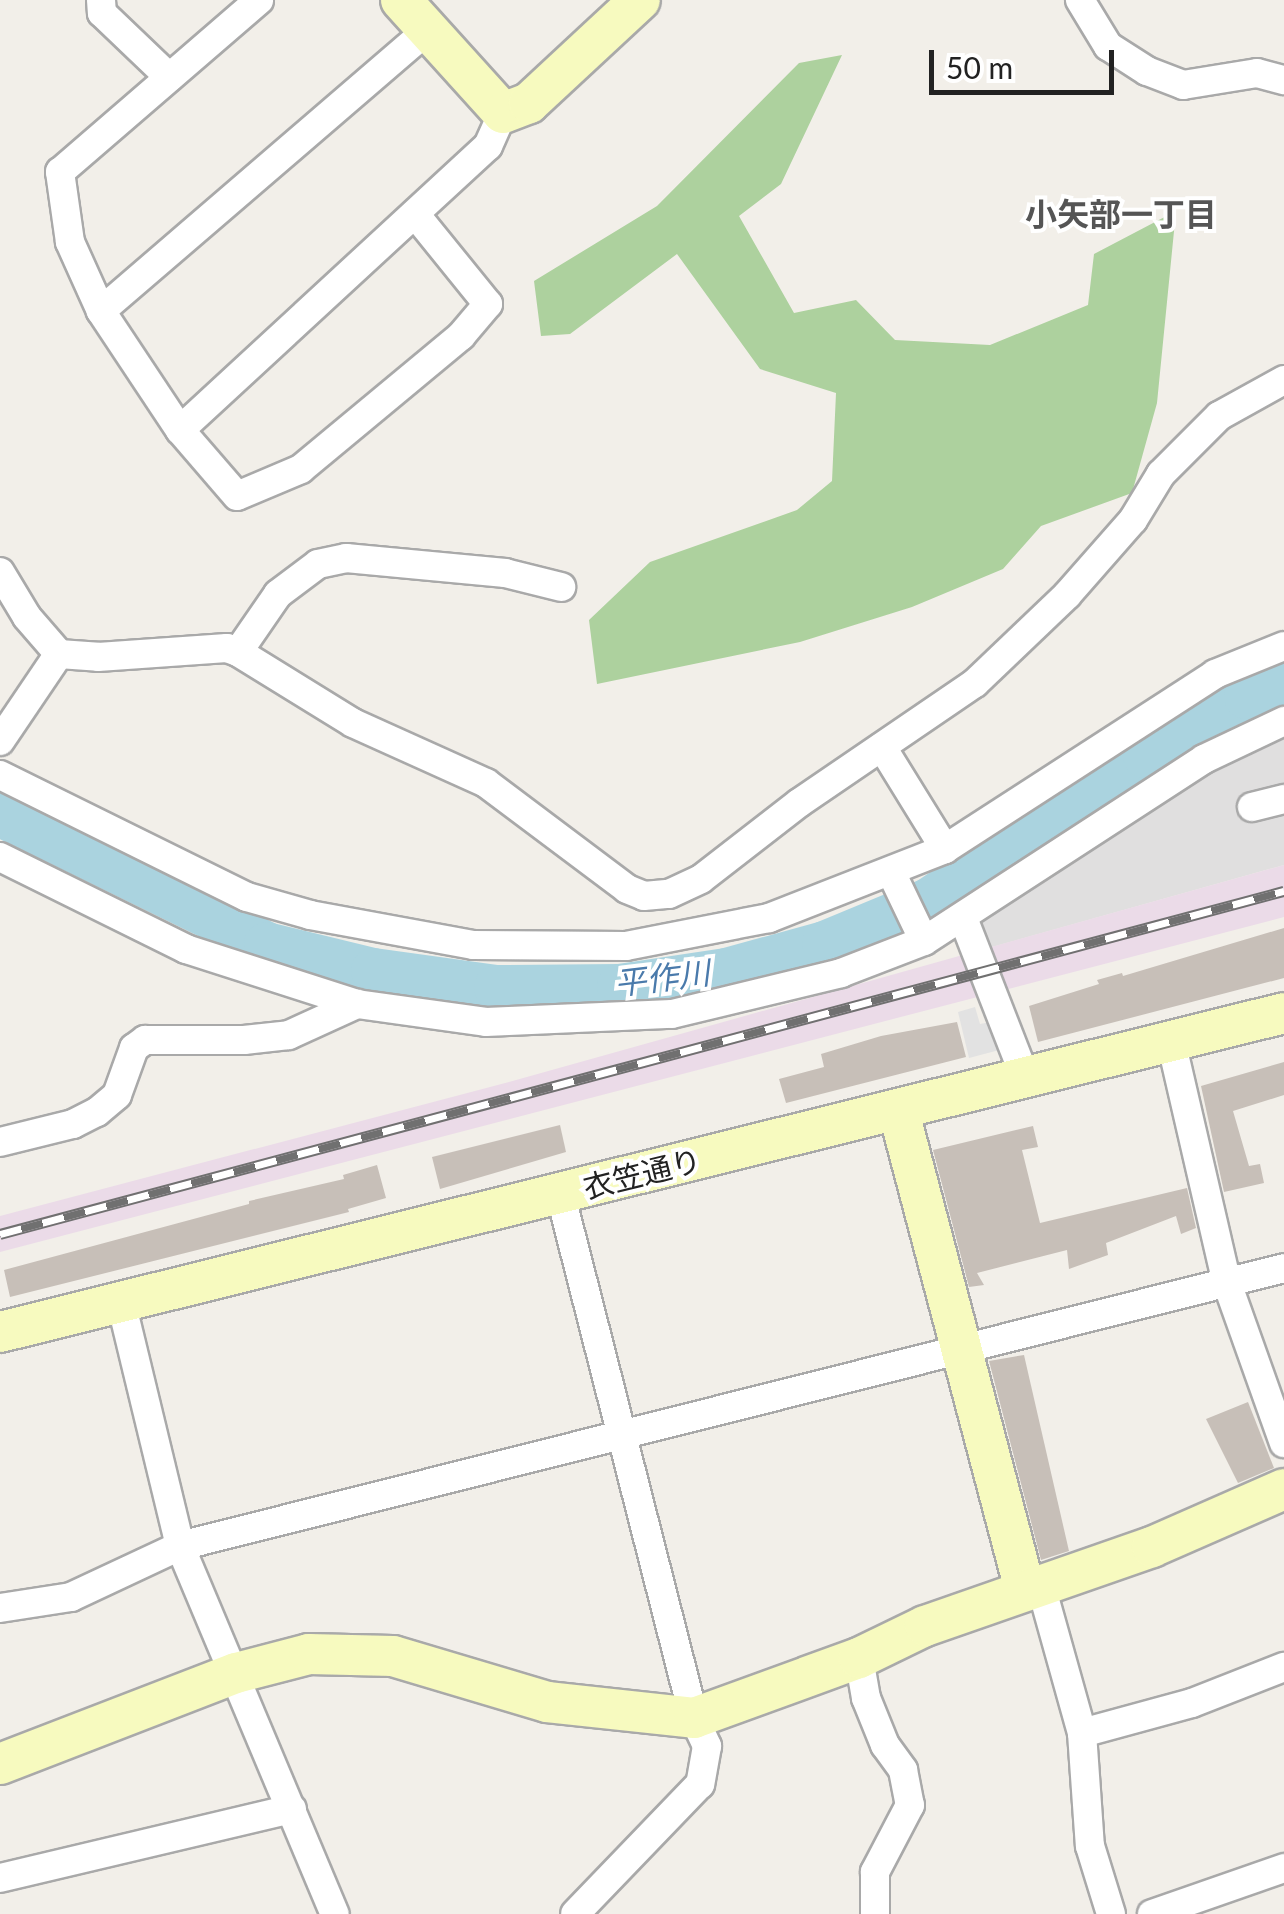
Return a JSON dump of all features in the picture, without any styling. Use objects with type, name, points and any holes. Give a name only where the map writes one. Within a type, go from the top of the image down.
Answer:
[{"type":"street","points":[[101,0],[102,13],[169,77]]},
{"type":"street","points":[[258,0],[60,172],[70,242],[101,310],[180,430],[236,496],[302,469],[461,336],[488,304],[415,214]]},
{"type":"street","points":[[180,430],[488,146],[503,114],[529,103],[640,0]]},
{"type":"street","points":[[1080,0],[1108,46],[1147,70],[1183,85],[1257,73],[1284,80]]},
{"type":"street","points":[[101,310],[420,12],[503,114]]},
{"type":"street","points":[[0,572],[27,616],[58,654],[98,657],[227,648],[238,652],[353,723],[486,783],[627,889],[644,896],[670,894],[701,879],[799,803],[976,683],[1026,638],[1132,520],[1161,474],[1219,416],[1284,380]]},
{"type":"street","points":[[238,652],[278,594],[318,564],[346,558],[504,573],[561,587]]},
{"type":"street","points":[[0,775],[247,897],[349,924],[473,945],[626,946],[769,918],[892,875],[945,849],[1215,674],[1284,646]]},
{"type":"street","points":[[0,742],[58,654]]},
{"type":"street","points":[[0,857],[186,948],[356,1004],[486,1022],[672,1014],[827,978],[922,938],[963,918],[1204,759],[1284,721]]},
{"type":"street","points":[[882,747],[945,849]]},
{"type":"street","points":[[1252,808],[1284,799]]},
{"type":"street","points":[[892,875],[922,938]]},
{"type":"street","points":[[963,918],[1025,1077]]},
{"type":"street","points":[[0,1142],[74,1124],[97,1112],[117,1096],[134,1048],[145,1040],[244,1040],[289,1035],[356,1004]]},
{"type":"street","name":"衣笠通り","points":[[0,1332],[1284,1013]]},
{"type":"street","points":[[1171,1041],[1227,1283],[1284,1443]]},
{"type":"street","points":[[898,1109],[961,1348],[1033,1588],[1082,1733],[1090,1846],[1112,1914]]},
{"type":"street","points":[[560,1193],[694,1718],[706,1746],[700,1784],[575,1914]]},
{"type":"street","points":[[0,1608],[71,1597],[180,1546],[1284,1268]]},
{"type":"street","points":[[121,1302],[180,1546],[335,1914]]},
{"type":"street","points":[[0,1764],[236,1673],[309,1654],[393,1656],[548,1702],[694,1718],[859,1658],[925,1626],[1152,1547],[1284,1489]]},
{"type":"street","points":[[859,1658],[866,1698],[885,1745],[903,1770],[910,1805],[875,1872],[875,1914]]},
{"type":"street","points":[[1082,1733],[1192,1703],[1284,1666]]},
{"type":"street","points":[[0,1878],[292,1809]]},
{"type":"street","points":[[1152,1914],[1284,1868]]},
{"type":"shaded area","points":[[1284,732],[1284,865],[985,949],[976,923],[1219,760]]},
{"type":"shaded area","points":[[1284,865],[1284,917],[0,1252],[0,1216],[509,1082]]},
{"type":"shaded area","points":[[975,1007],[980,1024],[996,1021],[1003,1049],[969,1058],[958,1012]]},
{"type":"green space","points":[[842,55],[781,184],[739,216],[794,313],[856,300],[895,340],[990,345],[1088,305],[1094,254],[1176,211],[1157,403],[1132,493],[1041,526],[1003,569],[912,607],[800,642],[597,684],[589,620],[650,562],[797,510],[832,481],[836,393],[760,369],[677,254],[570,334],[541,336],[534,281],[657,206],[799,63]]},
{"type":"building","points":[[1284,928],[1284,978],[1038,1042],[1029,1006],[1099,984],[1097,980],[1122,973],[1123,976]]},
{"type":"building","points":[[957,1022],[966,1057],[786,1103],[779,1079],[824,1067],[821,1054],[881,1036]]},
{"type":"building","points":[[1284,1062],[1284,1095],[1233,1111],[1249,1166],[1260,1164],[1264,1183],[1224,1192],[1201,1086]]},
{"type":"building","points":[[560,1125],[566,1152],[440,1189],[432,1157]]},
{"type":"building","points":[[1033,1126],[1038,1147],[1022,1150],[1040,1223],[1187,1188],[1196,1228],[1181,1234],[1176,1216],[1106,1243],[1108,1255],[1069,1269],[1067,1250],[977,1273],[984,1285],[969,1287],[933,1150]]},
{"type":"building","points":[[377,1165],[386,1198],[348,1209],[349,1212],[10,1297],[4,1270],[249,1201],[344,1179],[343,1175]]},
{"type":"building","points":[[1024,1355],[1069,1551],[1041,1560],[989,1361]]},
{"type":"building","points":[[1248,1402],[1274,1468],[1238,1483],[1206,1419]]},
{"type":"waterway","name":"平作川","points":[[0,814],[266,944],[373,970],[496,987],[619,986],[726,970],[824,943],[928,900],[1145,755],[1246,696],[1284,682]]},
{"type":"railway","points":[[0,1234],[1284,891]]},
{"type":"district","name":"小矢部一丁目","points":[[1121,214]]}]
